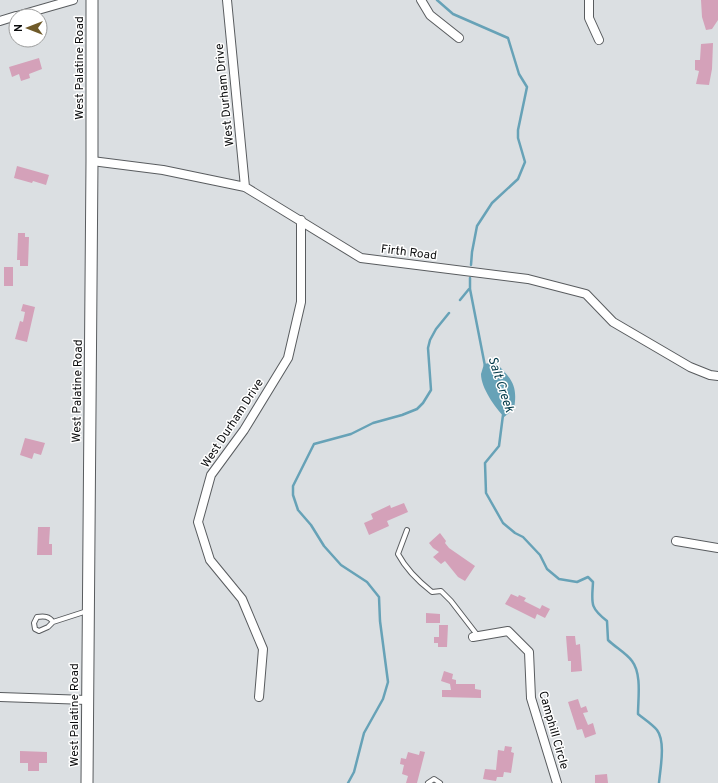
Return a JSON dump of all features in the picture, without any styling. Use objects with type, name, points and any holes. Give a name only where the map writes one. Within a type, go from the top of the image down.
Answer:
[{"type":"main road","name":"West Palatine Road","points":[[86,783],[92,161],[92,0]]},
{"type":"street","points":[[44,8],[72,0]]},
{"type":"street","name":"West Durham Drive","points":[[227,0],[245,187]]},
{"type":"street","points":[[421,0],[430,15],[459,38]]},
{"type":"street","points":[[589,0],[589,18],[599,40]]},
{"type":"street","name":"Firth Road","points":[[92,161],[163,170],[245,187],[361,258],[528,279],[586,294],[613,322],[690,367],[710,375],[718,376]]},
{"type":"street","name":"West Durham Drive","points":[[259,697],[262,649],[242,599],[210,560],[198,522],[211,475],[244,430],[288,358],[301,302],[301,220]]},
{"type":"street","points":[[676,541],[718,548]]},
{"type":"street","name":"Camphill Circle","points":[[476,637],[508,631],[529,652],[531,698],[557,783]]},
{"type":"street","points":[[0,697],[87,700]]},
{"type":"lane","points":[[407,530],[398,554],[404,566],[420,583],[432,592],[441,591],[451,600],[476,637]]},
{"type":"lane","points":[[53,622],[50,618],[44,616],[37,617],[34,623],[35,629],[40,631],[48,627],[53,622],[88,611]]},
{"type":"lane","points":[[428,783],[434,779],[440,783]]},
{"type":"water","points":[[495,362],[510,378],[515,394],[514,409],[504,417],[489,397],[483,385],[481,374],[484,364]]},
{"type":"building","points":[[701,0],[718,0],[718,20],[712,29],[706,30],[702,17]]},
{"type":"building","points":[[713,43],[712,69],[709,85],[696,84],[699,71],[695,70],[695,60],[700,60],[701,44]]},
{"type":"building","points":[[39,58],[42,69],[29,74],[30,78],[21,81],[19,74],[12,77],[9,67]]},
{"type":"building","points":[[17,166],[49,175],[46,185],[14,178]]},
{"type":"building","points":[[18,233],[25,233],[25,237],[29,237],[28,266],[20,266],[20,260],[17,260]]},
{"type":"building","points":[[4,267],[13,267],[13,286],[4,286]]},
{"type":"building","points":[[23,304],[35,307],[27,342],[15,339],[20,321],[23,322],[25,312],[21,311]]},
{"type":"building","points":[[25,438],[45,443],[41,455],[34,453],[32,459],[20,455]]},
{"type":"building","points":[[404,503],[408,512],[387,521],[389,526],[369,535],[364,523],[373,519],[371,514],[390,505],[391,508]]},
{"type":"building","points":[[38,527],[50,527],[49,544],[52,544],[52,555],[37,555]]},
{"type":"building","points":[[440,533],[449,548],[475,566],[465,581],[458,577],[445,561],[441,564],[433,557],[439,552],[429,543]]},
{"type":"building","points":[[511,594],[526,598],[524,601],[540,609],[542,605],[550,609],[545,618],[537,614],[535,619],[505,604]]},
{"type":"building","points":[[426,613],[440,614],[440,623],[426,623]]},
{"type":"building","points":[[439,625],[448,625],[447,647],[438,647],[438,643],[434,643],[434,637],[439,637]]},
{"type":"building","points":[[566,636],[575,636],[576,645],[580,644],[582,671],[571,672],[571,661],[568,661]]},
{"type":"building","points":[[444,671],[453,674],[452,679],[456,680],[456,684],[475,684],[475,689],[481,690],[481,698],[442,697],[442,690],[451,690],[450,684],[441,681]]},
{"type":"building","points":[[578,699],[581,708],[586,706],[588,712],[583,713],[588,725],[593,723],[596,734],[585,738],[582,729],[577,730],[568,702]]},
{"type":"building","points":[[505,746],[512,747],[511,752],[514,753],[511,773],[504,772],[503,777],[497,777],[496,781],[483,779],[485,769],[496,770],[498,750],[504,751]]},
{"type":"building","points":[[20,751],[47,752],[47,763],[39,763],[39,771],[28,771],[28,763],[20,763]]},
{"type":"building","points":[[420,751],[425,752],[417,783],[406,783],[408,776],[402,774],[404,765],[400,764],[401,758],[406,759],[408,752],[419,755]]},
{"type":"building","points":[[607,774],[608,783],[595,783],[595,775]]},
{"type":"waterway","name":"Salt Creek","points":[[437,0],[453,14],[508,38],[519,74],[527,87],[518,130],[518,138],[525,162],[518,179],[492,203],[477,226],[471,265]]},
{"type":"waterway","name":"Salt Creek","points":[[470,278],[470,289],[485,366]]},
{"type":"waterway","points":[[460,300],[469,289]]},
{"type":"waterway","points":[[348,783],[354,772],[364,733],[383,699],[388,682],[380,621],[379,597],[367,582],[341,565],[324,546],[311,525],[298,510],[293,495],[293,486],[314,444],[351,434],[373,423],[402,415],[417,409],[423,403],[431,390],[428,348],[430,340],[436,329],[449,313]]},
{"type":"waterway","name":"Salt Creek","points":[[503,415],[499,446],[485,463],[486,493],[503,523],[515,533],[523,537],[540,555],[547,569],[559,579],[577,582],[588,577],[593,582],[592,600],[594,608],[607,621],[608,640],[627,655],[635,666],[639,687],[638,714],[655,728],[660,735],[662,756],[659,783]]}]
